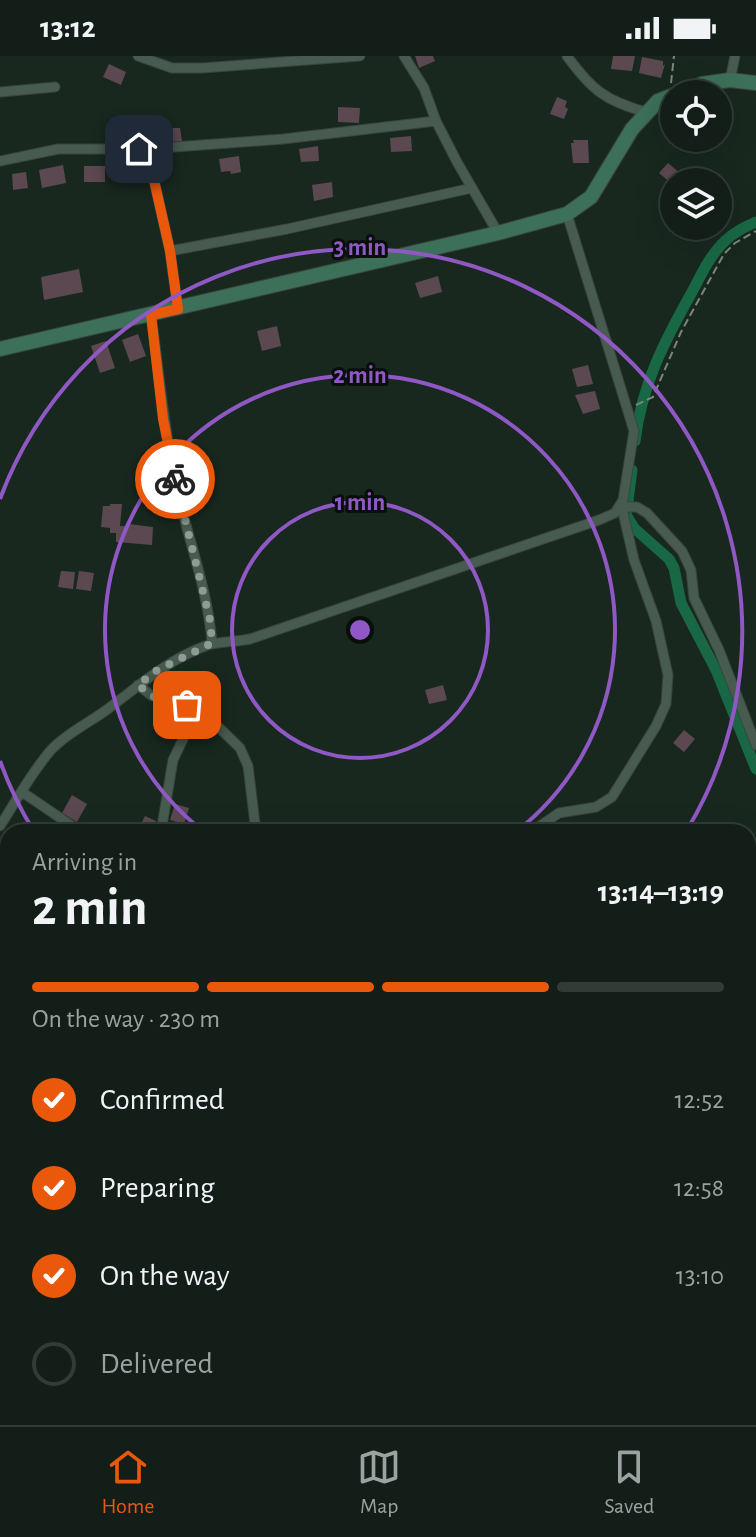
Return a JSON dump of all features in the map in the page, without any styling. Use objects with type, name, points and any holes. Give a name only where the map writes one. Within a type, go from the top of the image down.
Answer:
[{"type":"main road","points":[[732,80],[756,83]]},
{"type":"main road","points":[[0,349],[498,233],[567,214],[591,197],[632,129],[660,102]]},
{"type":"street","points":[[138,56],[172,68],[202,68],[360,56]]},
{"type":"street","points":[[404,56],[424,88],[436,121],[498,233]]},
{"type":"street","points":[[567,56],[600,95],[646,112]]},
{"type":"street","points":[[730,80],[735,56]]},
{"type":"street","points":[[0,92],[55,87]]},
{"type":"street","points":[[0,161],[58,149],[147,149],[283,139],[436,121]]},
{"type":"street","points":[[147,149],[170,251],[178,309]]},
{"type":"street","points":[[170,251],[472,188]]},
{"type":"street","points":[[543,824],[559,813],[596,807],[612,797],[656,726],[666,704],[668,675],[656,621],[634,560],[626,507],[634,431],[567,214]]},
{"type":"street","points":[[151,315],[167,441],[188,539],[210,620],[212,643]]},
{"type":"street","points":[[1,824],[52,750],[69,734],[105,711],[156,671],[212,643],[230,644],[250,639],[599,520],[626,507],[647,513],[682,551],[691,570],[694,598],[719,650],[756,745]]},
{"type":"street","points":[[138,685],[152,696],[203,712],[240,748],[248,766],[255,824]]},
{"type":"street","points":[[162,824],[173,760],[184,737],[203,712]]},
{"type":"street","points":[[22,792],[69,824]]},
{"type":"path","points":[[671,80],[674,56]]},
{"type":"path","points":[[637,405],[653,397],[681,332],[724,254],[735,243],[756,231]]},
{"type":"building","points":[[415,56],[433,56],[435,61],[419,68]]},
{"type":"building","points":[[613,56],[635,56],[632,71],[611,69]]},
{"type":"building","points":[[642,57],[663,61],[661,78],[639,73]]},
{"type":"building","points":[[109,64],[126,72],[121,85],[103,77]]},
{"type":"building","points":[[557,97],[567,101],[564,119],[550,114]]},
{"type":"building","points":[[338,107],[360,108],[359,123],[338,122]]},
{"type":"building","points":[[157,128],[180,128],[182,141],[159,143]]},
{"type":"building","points":[[411,136],[412,151],[391,152],[390,138]]},
{"type":"building","points":[[573,140],[588,140],[589,163],[573,163]]},
{"type":"building","points":[[318,146],[319,161],[301,162],[299,149]]},
{"type":"building","points":[[239,156],[241,172],[221,172],[219,159]]},
{"type":"building","points":[[115,161],[140,161],[138,178],[116,177]]},
{"type":"building","points":[[63,165],[66,183],[42,188],[39,170]]},
{"type":"building","points":[[84,166],[105,166],[105,182],[84,182]]},
{"type":"building","points":[[26,172],[28,188],[13,190],[12,174]]},
{"type":"building","points":[[332,182],[333,197],[314,201],[312,185]]},
{"type":"building","points":[[79,269],[83,292],[44,300],[41,277]]},
{"type":"building","points":[[438,276],[442,292],[420,298],[415,283]]},
{"type":"building","points":[[277,326],[281,346],[262,351],[257,331]]},
{"type":"building","points":[[138,334],[146,356],[130,362],[122,340]]},
{"type":"building","points":[[106,341],[115,368],[100,373],[91,346]]},
{"type":"building","points":[[588,365],[593,384],[577,387],[572,369]]},
{"type":"building","points":[[595,391],[600,409],[583,414],[575,395]]},
{"type":"building","points":[[122,504],[120,526],[153,527],[152,545],[116,542],[116,533],[110,533],[110,528],[101,527],[103,506]]},
{"type":"building","points":[[61,571],[75,572],[73,589],[58,587]]},
{"type":"building","points":[[79,571],[94,573],[91,591],[76,589]]},
{"type":"building","points":[[178,680],[200,681],[198,697],[176,695]]},
{"type":"building","points":[[443,685],[447,700],[429,704],[425,690]]},
{"type":"building","points":[[684,730],[695,739],[684,752],[673,743]]},
{"type":"building","points":[[72,795],[87,804],[77,822],[62,813]]},
{"type":"building","points":[[175,804],[189,808],[184,824],[170,820]]},
{"type":"building","points":[[145,816],[156,821],[154,824],[141,824]]},
{"type":"waterway","points":[[635,441],[643,401],[656,364],[702,272],[725,241],[756,222]]},
{"type":"waterway","points":[[632,470],[626,515],[634,528],[669,559],[674,568],[681,603],[716,670],[756,769]]},
{"type":"way so far","points":[[175,479],[210,620],[212,643],[156,671],[138,685],[152,696],[187,705]]},
{"type":"route","points":[[139,149],[147,149],[170,251],[178,309],[151,315],[163,419],[175,479]]}]
